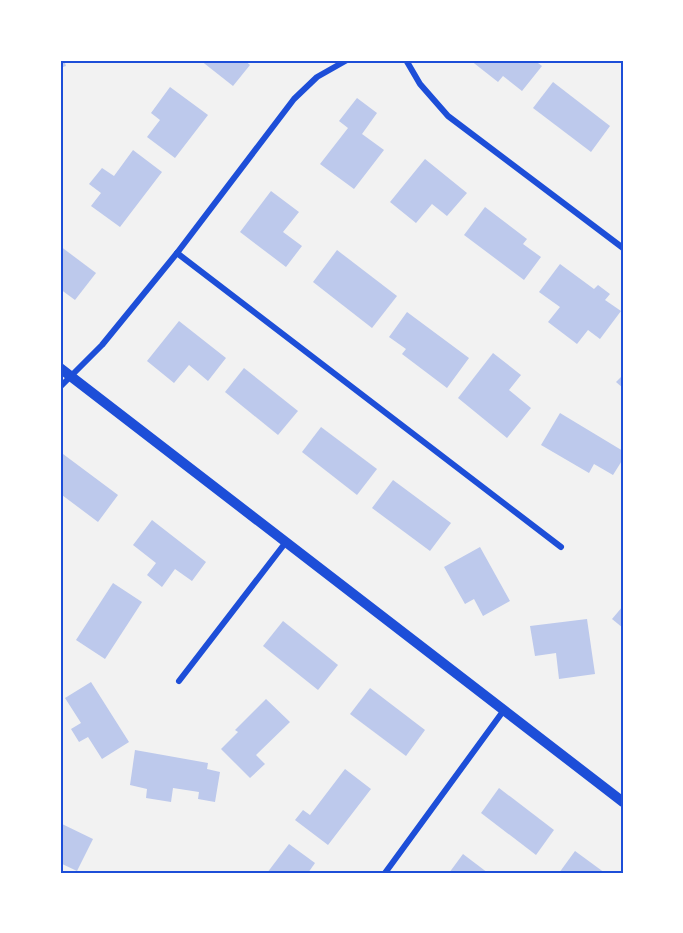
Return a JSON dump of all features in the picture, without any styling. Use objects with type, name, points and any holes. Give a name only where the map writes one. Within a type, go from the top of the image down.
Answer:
[{"type":"street","points":[[60,387],[102,345],[177,252],[294,99],[317,77],[347,60]]},
{"type":"street","points":[[406,60],[420,84],[448,116],[623,248]]},
{"type":"street","points":[[177,252],[561,547]]},
{"type":"street","points":[[60,368],[623,802]]},
{"type":"street","points":[[179,681],[285,542]]},
{"type":"street","points":[[385,873],[504,710]]},
{"type":"building","points":[[60,60],[64,60],[66,66],[60,68]]},
{"type":"building","points":[[200,60],[244,60],[250,65],[233,86]]},
{"type":"building","points":[[470,60],[534,60],[542,66],[522,91],[503,76],[498,82]]},
{"type":"building","points":[[553,82],[610,126],[591,152],[533,108]]},
{"type":"building","points":[[170,87],[208,115],[175,158],[147,137],[160,120],[151,113]]},
{"type":"building","points":[[357,98],[377,113],[362,134],[384,150],[354,189],[320,164],[348,128],[339,121]]},
{"type":"building","points":[[133,150],[162,172],[120,227],[91,206],[101,193],[89,184],[102,168],[114,176]]},
{"type":"building","points":[[425,159],[467,193],[447,216],[432,204],[416,223],[390,202]]},
{"type":"building","points":[[271,191],[299,212],[283,232],[302,246],[286,267],[240,232]]},
{"type":"building","points":[[485,207],[527,239],[523,244],[541,257],[524,280],[464,235]]},
{"type":"building","points":[[60,246],[96,273],[75,300],[60,289]]},
{"type":"building","points":[[337,250],[397,296],[372,328],[313,282]]},
{"type":"building","points":[[560,264],[594,289],[598,285],[610,294],[605,300],[621,311],[600,339],[588,330],[577,344],[548,322],[560,307],[539,292]]},
{"type":"building","points":[[407,312],[469,358],[447,388],[402,354],[406,349],[389,337]]},
{"type":"building","points":[[179,321],[226,358],[208,381],[189,365],[174,383],[147,361]]},
{"type":"building","points":[[493,353],[521,375],[509,390],[531,408],[507,438],[458,398]]},
{"type":"building","points":[[244,368],[298,411],[278,435],[225,392]]},
{"type":"building","points":[[623,375],[623,388],[616,382]]},
{"type":"building","points":[[560,413],[623,451],[623,459],[613,475],[594,464],[589,473],[541,445]]},
{"type":"building","points":[[321,427],[377,469],[357,495],[302,452]]},
{"type":"building","points":[[63,454],[118,495],[98,522],[62,495],[60,498],[60,458]]},
{"type":"building","points":[[393,480],[451,523],[430,551],[372,508]]},
{"type":"building","points":[[152,520],[206,562],[192,581],[175,569],[162,587],[147,575],[156,563],[133,545]]},
{"type":"building","points":[[480,547],[510,601],[483,616],[474,599],[465,604],[444,567]]},
{"type":"building","points":[[113,583],[142,602],[105,659],[76,640]]},
{"type":"building","points":[[623,606],[623,628],[612,619]]},
{"type":"building","points":[[587,619],[595,674],[559,679],[556,653],[535,656],[530,626]]},
{"type":"building","points":[[283,621],[338,665],[318,690],[263,646]]},
{"type":"building","points":[[91,682],[129,742],[102,759],[88,737],[79,742],[71,729],[81,723],[65,698]]},
{"type":"building","points":[[370,688],[425,730],[406,756],[350,714]]},
{"type":"building","points":[[266,699],[290,722],[256,755],[265,764],[250,778],[221,749],[238,732],[235,730]]},
{"type":"building","points":[[135,750],[208,763],[207,769],[220,772],[215,802],[198,799],[199,792],[173,788],[171,802],[146,798],[147,789],[130,785]]},
{"type":"building","points":[[345,769],[371,789],[328,845],[295,820],[303,810],[310,815]]},
{"type":"building","points":[[499,788],[554,830],[536,855],[481,813]]},
{"type":"building","points":[[60,823],[93,839],[77,871],[60,863]]},
{"type":"building","points":[[289,844],[315,863],[308,873],[267,873]]},
{"type":"building","points":[[575,851],[605,873],[559,873]]},
{"type":"building","points":[[463,854],[488,873],[449,873]]}]
